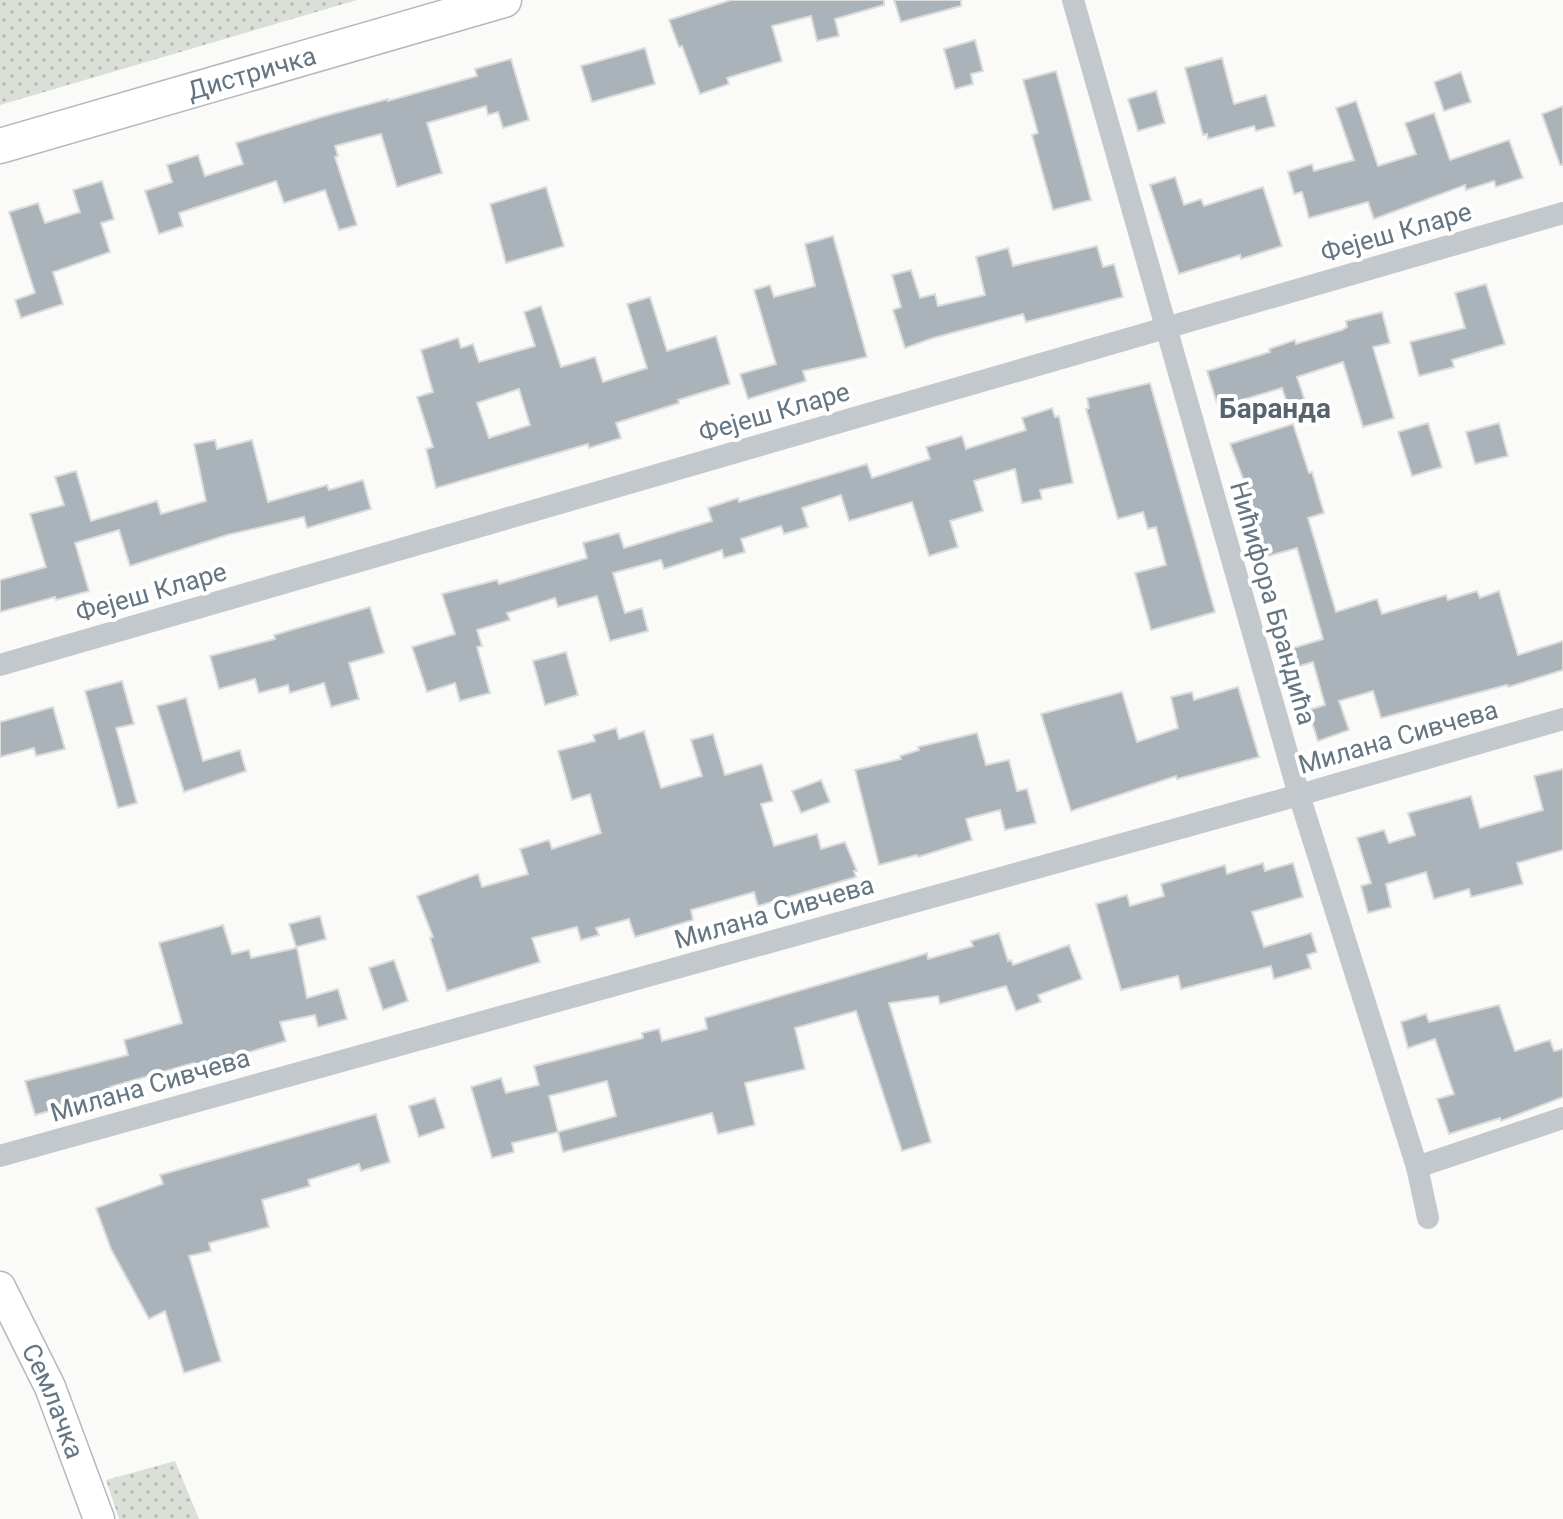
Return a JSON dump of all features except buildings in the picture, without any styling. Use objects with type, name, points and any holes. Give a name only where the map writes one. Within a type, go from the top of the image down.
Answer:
[{"type":"main road","name":"Дистричка","points":[[0,146],[504,0]]},
{"type":"main road","name":"Семлачка","points":[[0,1287],[50,1387],[99,1519]]},
{"type":"street","name":"Нићифора Брандића","points":[[1073,0],[1299,795],[1417,1167],[1428,1218]]},
{"type":"street","name":"Фејеш Кларе","points":[[0,665],[1563,213]]},
{"type":"street","name":"Милана Сивчева","points":[[0,1156],[1563,719]]},
{"type":"street","points":[[1417,1167],[1563,1118]]},
{"type":"shaded area","points":[[0,0],[357,0],[0,105]]},
{"type":"shaded area","points":[[175,1461],[199,1519],[119,1519],[106,1480]]},
{"type":"district","name":"Баранда","points":[[1275,408]]}]
